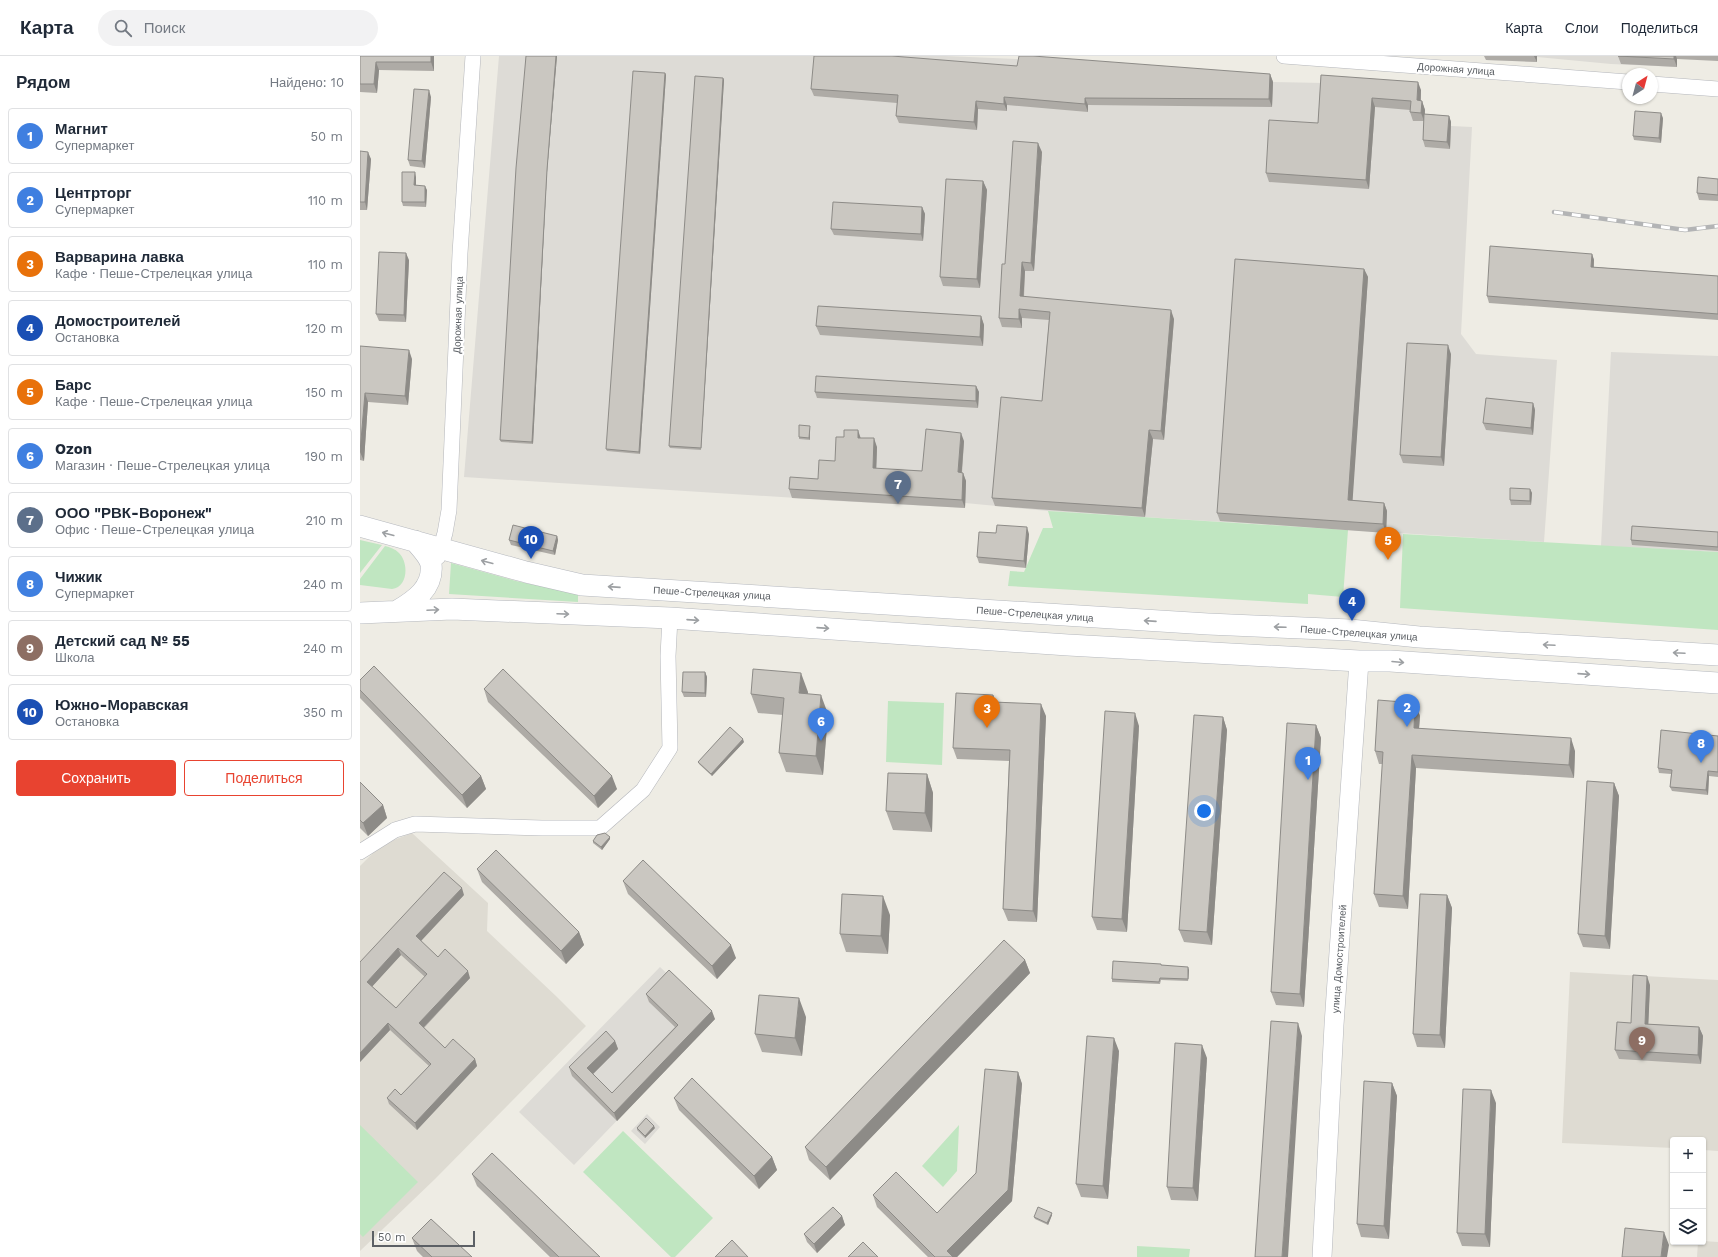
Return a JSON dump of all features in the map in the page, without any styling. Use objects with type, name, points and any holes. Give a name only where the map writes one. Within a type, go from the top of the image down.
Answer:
[{"type":"main road","name":"Пеше-Стрелецкая улица","points":[[360,526],[526,572],[582,585],[1208,624],[1350,630],[1419,637],[1718,655]]},
{"type":"main road","points":[[394,612],[421,596],[426,586],[431,564],[415,541]]},
{"type":"main road","points":[[360,613],[452,609],[670,618],[1076,645],[1359,661],[1390,661],[1718,683]]},
{"type":"street","name":"Дорожная улица","points":[[430,572],[441,549],[449,510],[460,252],[473,56]]},
{"type":"street","name":"Дорожная улица","points":[[1284,56],[1622,82]]},
{"type":"street","points":[[1658,84],[1718,89]]},
{"type":"street","points":[[360,852],[396,830],[415,824],[542,828],[600,828],[643,790],[670,748],[668,656],[670,618]]},
{"type":"street","name":"улица Домостроителей","points":[[1322,1257],[1334,1025],[1359,661]]},
{"type":"shaded area","points":[[499,56],[945,56],[1017,59],[1022,63],[1273,82],[1324,83],[1421,90],[1420,109],[1425,110],[1425,121],[1451,122],[1451,126],[1472,127],[1461,334],[1476,354],[1557,360],[1544,542],[1048,511],[965,503],[965,508],[820,500],[821,494],[812,493],[812,499],[464,477]]},
{"type":"shaded area","points":[[1486,56],[1677,56],[1677,67],[1611,64],[1537,57],[1537,62],[1486,60]]},
{"type":"shaded area","points":[[1611,352],[1718,356],[1718,552],[1601,546]]},
{"type":"shaded area","points":[[412,833],[488,903],[487,931],[586,1026],[435,1179],[360,1251],[360,866],[381,845]]},
{"type":"shaded area","points":[[660,967],[715,1019],[574,1165],[519,1112]]},
{"type":"shaded area","points":[[1570,972],[1718,980],[1718,1151],[1706,1150],[1706,1137],[1670,1137],[1670,1148],[1562,1143]]},
{"type":"shaded area","points":[[647,1114],[660,1127],[645,1144],[631,1131]]},
{"type":"shaded area","points":[[1706,1241],[1718,1242],[1718,1257],[1697,1257],[1698,1245],[1706,1245]]},
{"type":"green space","points":[[1048,511],[1348,530],[1343,597],[1308,594],[1308,604],[1008,586],[1010,571],[1024,572],[1043,528],[1053,528]]},
{"type":"green space","points":[[1403,534],[1718,552],[1718,630],[1400,608]]},
{"type":"green space","points":[[360,540],[382,545],[360,573]]},
{"type":"green space","points":[[385,546],[396,550],[402,557],[405,574],[401,584],[392,589],[360,585],[360,579]]},
{"type":"green space","points":[[451,563],[516,581],[578,594],[578,602],[449,594]]},
{"type":"green space","points":[[888,701],[944,703],[942,765],[886,762]]},
{"type":"green space","points":[[360,1125],[418,1182],[363,1237],[360,1234]]},
{"type":"green space","points":[[959,1125],[957,1171],[943,1187],[922,1166]]},
{"type":"green space","points":[[623,1131],[713,1218],[675,1257],[671,1257],[583,1172]]},
{"type":"green space","points":[[1137,1246],[1190,1249],[1189,1257],[1137,1257]]},
{"type":"building","points":[[360,56],[431,56],[431,62],[376,62],[374,84],[360,84]]},
{"type":"building","points":[[526,56],[556,56],[547,170],[532,442],[500,440],[516,168]]},
{"type":"building","points":[[814,56],[892,56],[1017,66],[1019,56],[1033,56],[1270,74],[1269,99],[1085,98],[1085,104],[1004,97],[1004,104],[976,101],[974,122],[896,116],[898,95],[811,89]]},
{"type":"building","points":[[1618,56],[1674,56],[1674,59]]},
{"type":"building","points":[[633,71],[665,73],[639,452],[606,449]]},
{"type":"building","points":[[1321,75],[1418,82],[1417,100],[1422,101],[1421,113],[1410,112],[1411,101],[1372,98],[1366,180],[1266,173],[1269,120],[1318,123]]},
{"type":"building","points":[[695,76],[723,78],[701,448],[669,446]]},
{"type":"building","points":[[414,89],[429,90],[422,161],[408,160]]},
{"type":"building","points":[[1635,111],[1661,113],[1659,138],[1633,136]]},
{"type":"building","points":[[1424,114],[1449,116],[1447,142],[1423,140]]},
{"type":"building","points":[[1013,141],[1038,143],[1031,263],[1022,262],[1020,296],[1171,310],[1161,431],[1149,430],[1142,508],[992,498],[1001,397],[1042,401],[1050,312],[1019,309],[1019,319],[999,318],[1002,264],[1005,264]]},
{"type":"building","points":[[360,151],[368,152],[365,202],[360,202]]},
{"type":"building","points":[[402,172],[415,172],[414,185],[425,186],[425,202],[402,202]]},
{"type":"building","points":[[1698,177],[1718,179],[1718,195],[1697,193]]},
{"type":"building","points":[[946,179],[983,181],[977,279],[940,277]]},
{"type":"building","points":[[833,202],[922,207],[921,234],[831,229]]},
{"type":"building","points":[[1490,246],[1592,254],[1591,267],[1718,276],[1718,314],[1487,296]]},
{"type":"building","points":[[379,252],[406,253],[404,315],[376,314]]},
{"type":"building","points":[[1235,259],[1364,269],[1348,500],[1384,503],[1383,524],[1217,513]]},
{"type":"building","points":[[818,306],[981,316],[980,337],[816,326]]},
{"type":"building","points":[[1407,343],[1448,345],[1441,457],[1400,455]]},
{"type":"building","points":[[360,346],[409,350],[405,396],[365,393],[360,452]]},
{"type":"building","points":[[816,376],[976,386],[976,401],[815,392]]},
{"type":"building","points":[[1486,398],[1533,403],[1531,428],[1483,423]]},
{"type":"building","points":[[799,425],[810,426],[809,438],[799,437]]},
{"type":"building","points":[[926,429],[961,433],[958,472],[963,473],[962,500],[789,489],[790,477],[818,479],[819,460],[835,461],[836,437],[844,437],[844,430],[858,430],[858,438],[874,438],[873,468],[922,471]]},
{"type":"building","points":[[1510,488],[1530,489],[1530,501],[1510,500]]},
{"type":"building","points":[[513,525],[557,536],[553,551],[509,540]]},
{"type":"building","points":[[997,525],[1027,527],[1024,561],[977,557],[979,532],[996,533]]},
{"type":"building","points":[[1632,526],[1718,532],[1718,547],[1631,540]]},
{"type":"building","points":[[374,666],[481,776],[462,795],[360,690],[360,680]]},
{"type":"building","points":[[503,669],[612,776],[594,796],[484,689]]},
{"type":"building","points":[[753,669],[801,673],[799,693],[821,695],[816,756],[779,753],[784,698],[751,694]]},
{"type":"building","points":[[683,672],[705,672],[705,693],[682,692]]},
{"type":"building","points":[[956,693],[993,695],[993,702],[1041,704],[1033,911],[1003,909],[1010,750],[953,748]]},
{"type":"building","points":[[1378,700],[1415,703],[1414,728],[1571,738],[1569,765],[1412,755],[1403,896],[1374,894],[1383,752],[1375,751]]},
{"type":"building","points":[[1105,711],[1135,713],[1122,919],[1092,917]]},
{"type":"building","points":[[1194,715],[1223,717],[1207,932],[1179,930]]},
{"type":"building","points":[[1287,723],[1316,725],[1300,994],[1271,992]]},
{"type":"building","points":[[730,727],[743,739],[711,774],[698,762]]},
{"type":"building","points":[[1661,730],[1718,736],[1718,772],[1708,771],[1706,790],[1670,787],[1672,770],[1658,768]]},
{"type":"building","points":[[888,773],[927,774],[925,813],[886,811]]},
{"type":"building","points":[[1587,781],[1614,783],[1605,936],[1578,934]]},
{"type":"building","points":[[360,782],[383,805],[363,823],[360,820]]},
{"type":"building","points":[[605,833],[610,837],[601,847],[593,841],[597,835]]},
{"type":"building","points":[[496,850],[579,932],[561,951],[477,869]]},
{"type":"building","points":[[643,860],[731,945],[712,966],[623,881]]},
{"type":"building","points":[[444,872],[462,888],[416,936],[438,957],[445,949],[468,971],[419,1023],[445,1048],[453,1039],[475,1059],[415,1123],[387,1098],[395,1089],[401,1095],[431,1064],[388,1023],[360,1053],[360,962]],"holes":[[[398,948],[427,974],[396,1008],[367,982]]]},
{"type":"building","points":[[842,894],[883,896],[881,936],[840,934]]},
{"type":"building","points":[[1420,894],[1447,895],[1440,1035],[1413,1034]]},
{"type":"building","points":[[1004,940],[1025,960],[826,1167],[805,1147]]},
{"type":"building","points":[[1113,961],[1188,967],[1188,979],[1160,978],[1159,982],[1112,979]]},
{"type":"building","points":[[669,970],[712,1011],[614,1113],[569,1067],[606,1031],[615,1041],[587,1068],[612,1093],[678,1025],[646,994]]},
{"type":"building","points":[[1633,975],[1647,976],[1645,1024],[1699,1027],[1698,1055],[1615,1050],[1617,1022],[1631,1023]]},
{"type":"building","points":[[759,995],[799,998],[795,1038],[755,1034]]},
{"type":"building","points":[[1271,1021],[1298,1023],[1282,1257],[1255,1257]]},
{"type":"building","points":[[1087,1036],[1114,1038],[1103,1186],[1076,1184]]},
{"type":"building","points":[[1175,1043],[1202,1045],[1193,1188],[1167,1187]]},
{"type":"building","points":[[985,1069],[1018,1072],[1008,1190],[947,1251],[953,1257],[935,1257],[873,1195],[896,1172],[937,1213],[976,1173]]},
{"type":"building","points":[[692,1078],[772,1157],[754,1176],[674,1098]]},
{"type":"building","points":[[1364,1081],[1392,1083],[1384,1226],[1357,1224]]},
{"type":"building","points":[[1463,1089],[1491,1090],[1485,1234],[1457,1233]]},
{"type":"building","points":[[646,1118],[654,1126],[645,1136],[637,1128]]},
{"type":"building","points":[[492,1153],[600,1257],[559,1257],[472,1174]]},
{"type":"building","points":[[833,1207],[842,1216],[814,1244],[804,1234]]},
{"type":"building","points":[[1038,1207],[1052,1213],[1047,1223],[1034,1217]]},
{"type":"building","points":[[431,1219],[472,1257],[432,1257],[412,1238]]},
{"type":"building","points":[[1625,1228],[1664,1232],[1661,1257],[1622,1257]]},
{"type":"building","points":[[732,1240],[748,1257],[715,1257]]},
{"type":"building","points":[[863,1242],[878,1257],[848,1257]]},
{"type":"railway","points":[[1554,212],[1685,230],[1718,226]]},
{"type":"place","name":"ООО \"РВК-Воронеж\"","points":[[898,504]]},
{"type":"place","name":"Южно-Моравская","points":[[531,559]]},
{"type":"place","name":"Барс","points":[[1388,560]]},
{"type":"place","name":"Домостроителей","points":[[1352,621]]},
{"type":"place","name":"Центрторг","points":[[1407,727]]},
{"type":"place","name":"Варварина лавка","points":[[987,728]]},
{"type":"place","name":"Ozon","points":[[821,741]]},
{"type":"place","name":"Чижик","points":[[1701,763]]},
{"type":"place","name":"Магнит","points":[[1308,780]]},
{"type":"place","name":"Детский сад № 55","points":[[1642,1060]]}]
